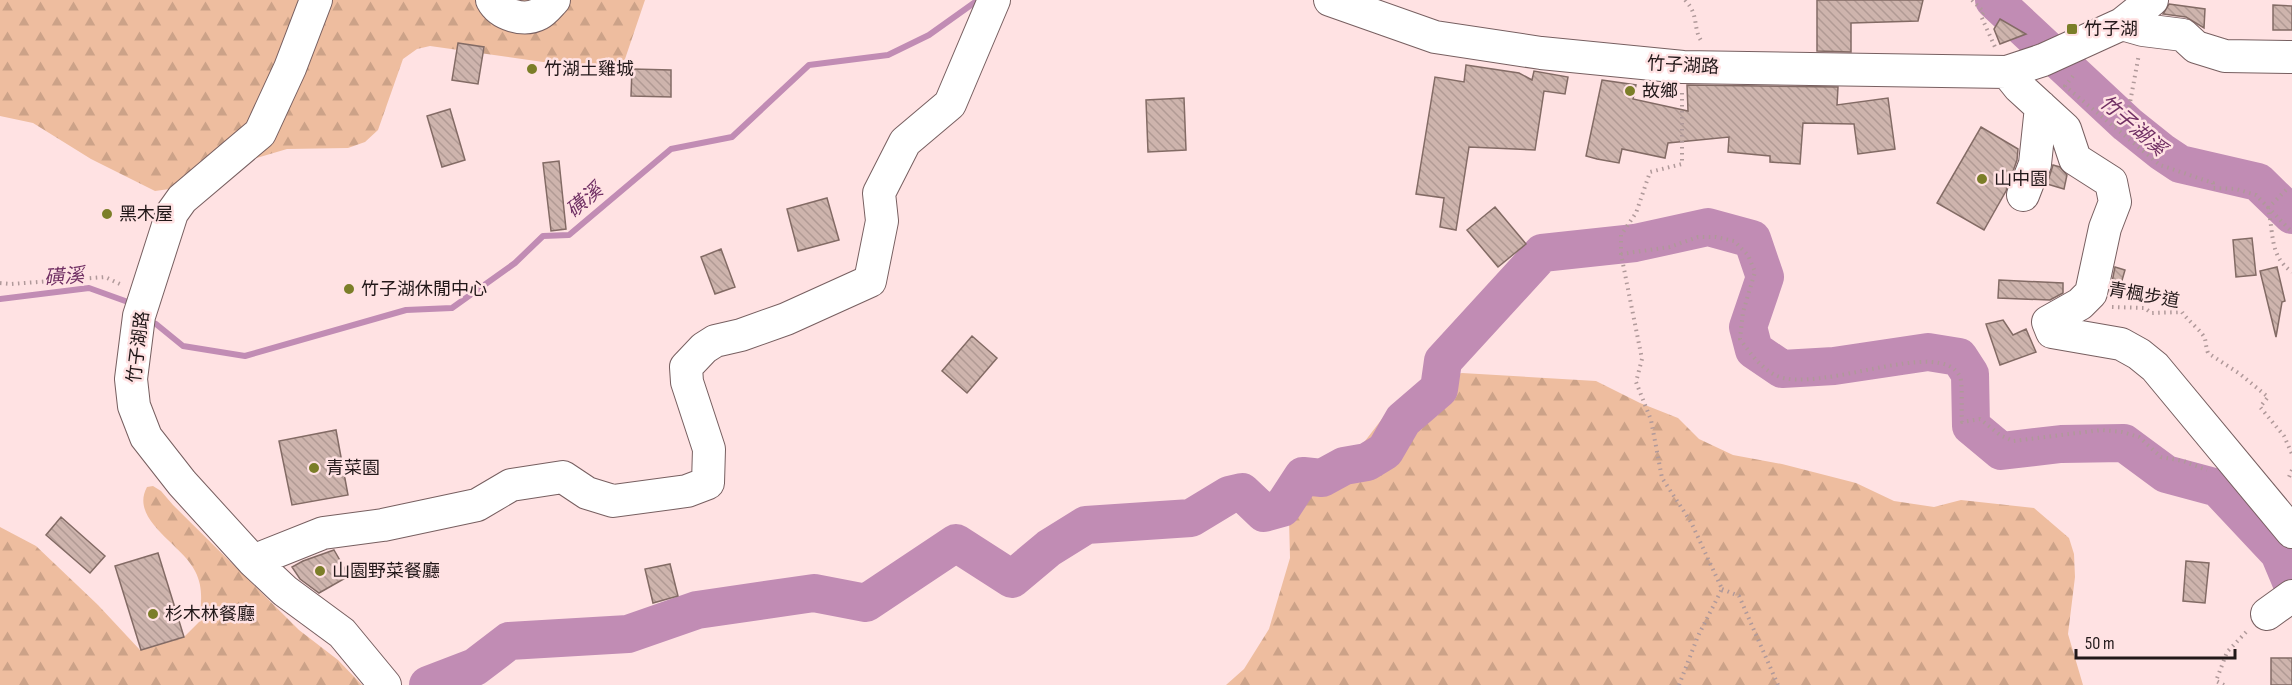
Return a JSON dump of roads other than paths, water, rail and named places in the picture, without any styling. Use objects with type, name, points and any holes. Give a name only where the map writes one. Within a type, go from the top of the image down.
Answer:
[{"type":"street","name":"竹子湖路","points":[[316,0],[290,68],[260,133],[182,199],[172,213],[139,316],[131,379],[134,406],[146,437],[174,474],[253,561],[285,591],[342,633],[385,685]]},
{"type":"street","points":[[492,0],[510,16],[527,17],[539,14],[554,0]]},
{"type":"street","points":[[253,561],[322,533],[383,525],[477,505],[510,485],[563,477],[587,493],[613,501],[687,491],[708,483],[709,449],[687,382],[686,367],[704,348],[715,341],[741,335],[786,319],[870,281],[882,221],[879,193],[905,142],[950,104],[994,0]]},
{"type":"street","name":"竹子湖路","points":[[1330,0],[1436,37],[1541,52],[1683,67],[2007,72],[2132,27],[2152,0]]},
{"type":"street","points":[[2132,27],[2182,35],[2196,48],[2225,56],[2292,57]]},
{"type":"street","points":[[2007,72],[2065,129],[2075,159],[2111,182],[2115,202],[2105,228],[2091,293],[2080,304],[2048,322],[2052,332],[2121,344],[2139,354],[2155,367],[2292,532]]},
{"type":"street","points":[[2023,195],[2035,164],[2041,107]]},
{"type":"waterway","name":"磺溪","points":[[156,324],[183,346],[245,356],[406,310],[452,308],[515,263],[543,236],[569,235],[671,149],[732,137],[809,65],[888,55],[929,35],[978,0]]},
{"type":"waterway","name":"竹子湖溪","points":[[1994,0],[2127,124],[2162,152],[2180,164],[2258,182],[2292,215]]},
{"type":"waterway","points":[[428,685],[475,667],[509,641],[628,634],[697,610],[814,593],[866,603],[956,543],[1012,579],[1049,548],[1086,525],[1191,518],[1229,495],[1242,492],[1264,513],[1282,508],[1303,476],[1322,478],[1344,466],[1367,462],[1385,451],[1403,420],[1439,389],[1443,361],[1542,253],[1635,243],[1708,227],[1752,239],[1765,277],[1748,327],[1754,350],[1782,369],[1834,366],[1928,352],[1959,357],[1970,374],[1971,426],[2001,451],[2061,444],[2124,443],[2166,474],[2218,488],[2279,553],[2292,584]]},
{"type":"waterway","name":"磺溪","points":[[0,299],[89,288],[128,302]]},
{"type":"place","name":"竹子湖","points":[[2072,29]]},
{"type":"place","name":"竹湖土雞城","points":[[532,69]]},
{"type":"place","name":"故鄉","points":[[1630,91]]},
{"type":"place","name":"山中園","points":[[1982,179]]},
{"type":"place","name":"黑木屋","points":[[107,214]]},
{"type":"place","name":"竹子湖休閒中心","points":[[349,289]]},
{"type":"place","name":"青菜園","points":[[314,468]]},
{"type":"place","name":"山園野菜餐廳","points":[[320,571]]},
{"type":"place","name":"杉木林餐廳","points":[[153,614]]}]
